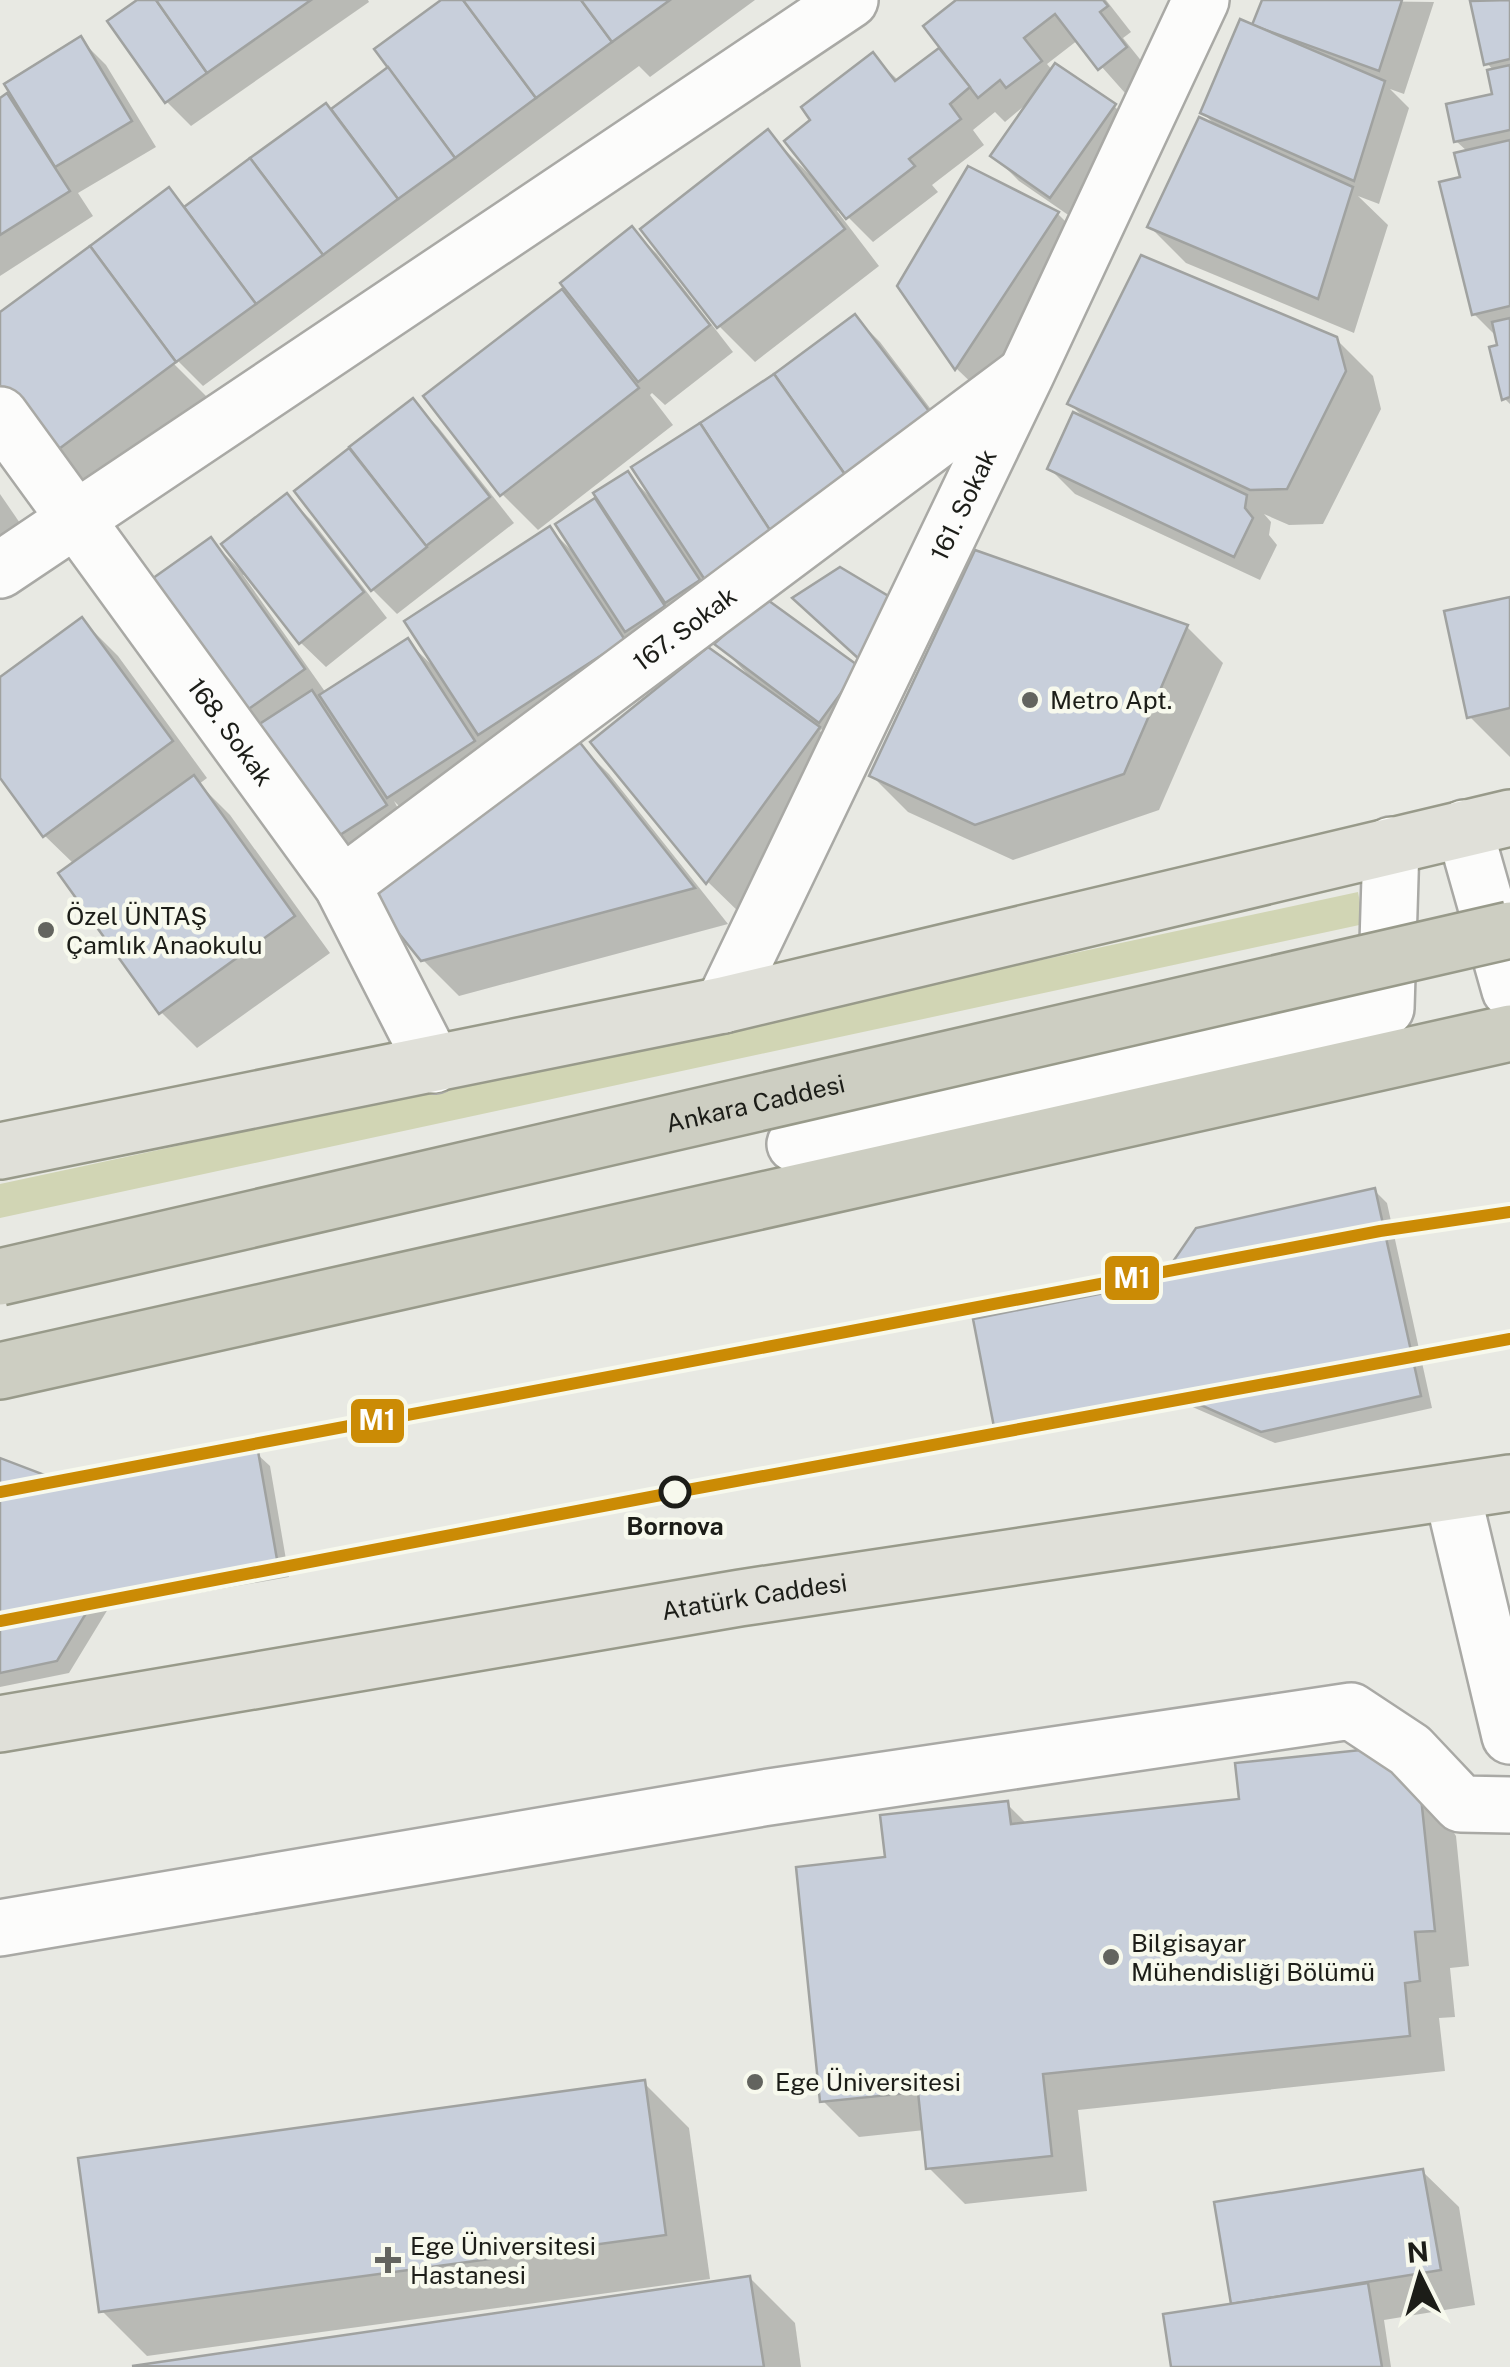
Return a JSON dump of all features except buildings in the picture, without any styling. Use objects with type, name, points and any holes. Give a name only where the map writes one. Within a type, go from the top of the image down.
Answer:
[{"type":"highway","name":"Ankara Caddesi","points":[[0,1277],[1508,958]]},
{"type":"highway","points":[[0,1371],[1510,1032]]},
{"type":"main road","points":[[0,1151],[723,1006],[1487,823]]},
{"type":"main road","name":"Atatürk Caddesi","points":[[0,1724],[740,1598],[1510,1483]]},
{"type":"street","points":[[0,570],[850,0]]},
{"type":"street","name":"161. Sokak","points":[[723,1006],[1026,374],[1200,0]]},
{"type":"street","name":"167. Sokak","points":[[342,884],[1026,374]]},
{"type":"street","name":"168. Sokak","points":[[0,415],[342,884],[434,1065]]},
{"type":"street","points":[[1487,823],[1508,958]]},
{"type":"street","points":[[795,1144],[1386,1008],[1391,845]]},
{"type":"street","points":[[1452,1492],[1510,1736]]},
{"type":"street","points":[[0,1928],[762,1798],[1351,1711],[1410,1750],[1460,1804],[1510,1805]]},
{"type":"green space","points":[[1358,892],[1364,924],[0,1218],[0,1184]]},
{"type":"transit line","name":"M1","points":[[0,1492],[1380,1231],[1510,1212]]},
{"type":"transit line","name":"M1","points":[[0,1621],[1510,1339]]},
{"type":"place","name":"Metro Apt.","points":[[1030,700]]},
{"type":"place","name":"Özel ÜNTAŞ Çamlık Anaokulu","points":[[46,930]]},
{"type":"place","name":"Bornova","points":[[675,1492]]},
{"type":"place","name":"Bilgisayar Mühendisliği Bölümü","points":[[1111,1957]]},
{"type":"place","name":"Ege Üniversitesi","points":[[755,2082]]},
{"type":"place","name":"Ege Üniversitesi Hastanesi","points":[[388,2260]]}]
